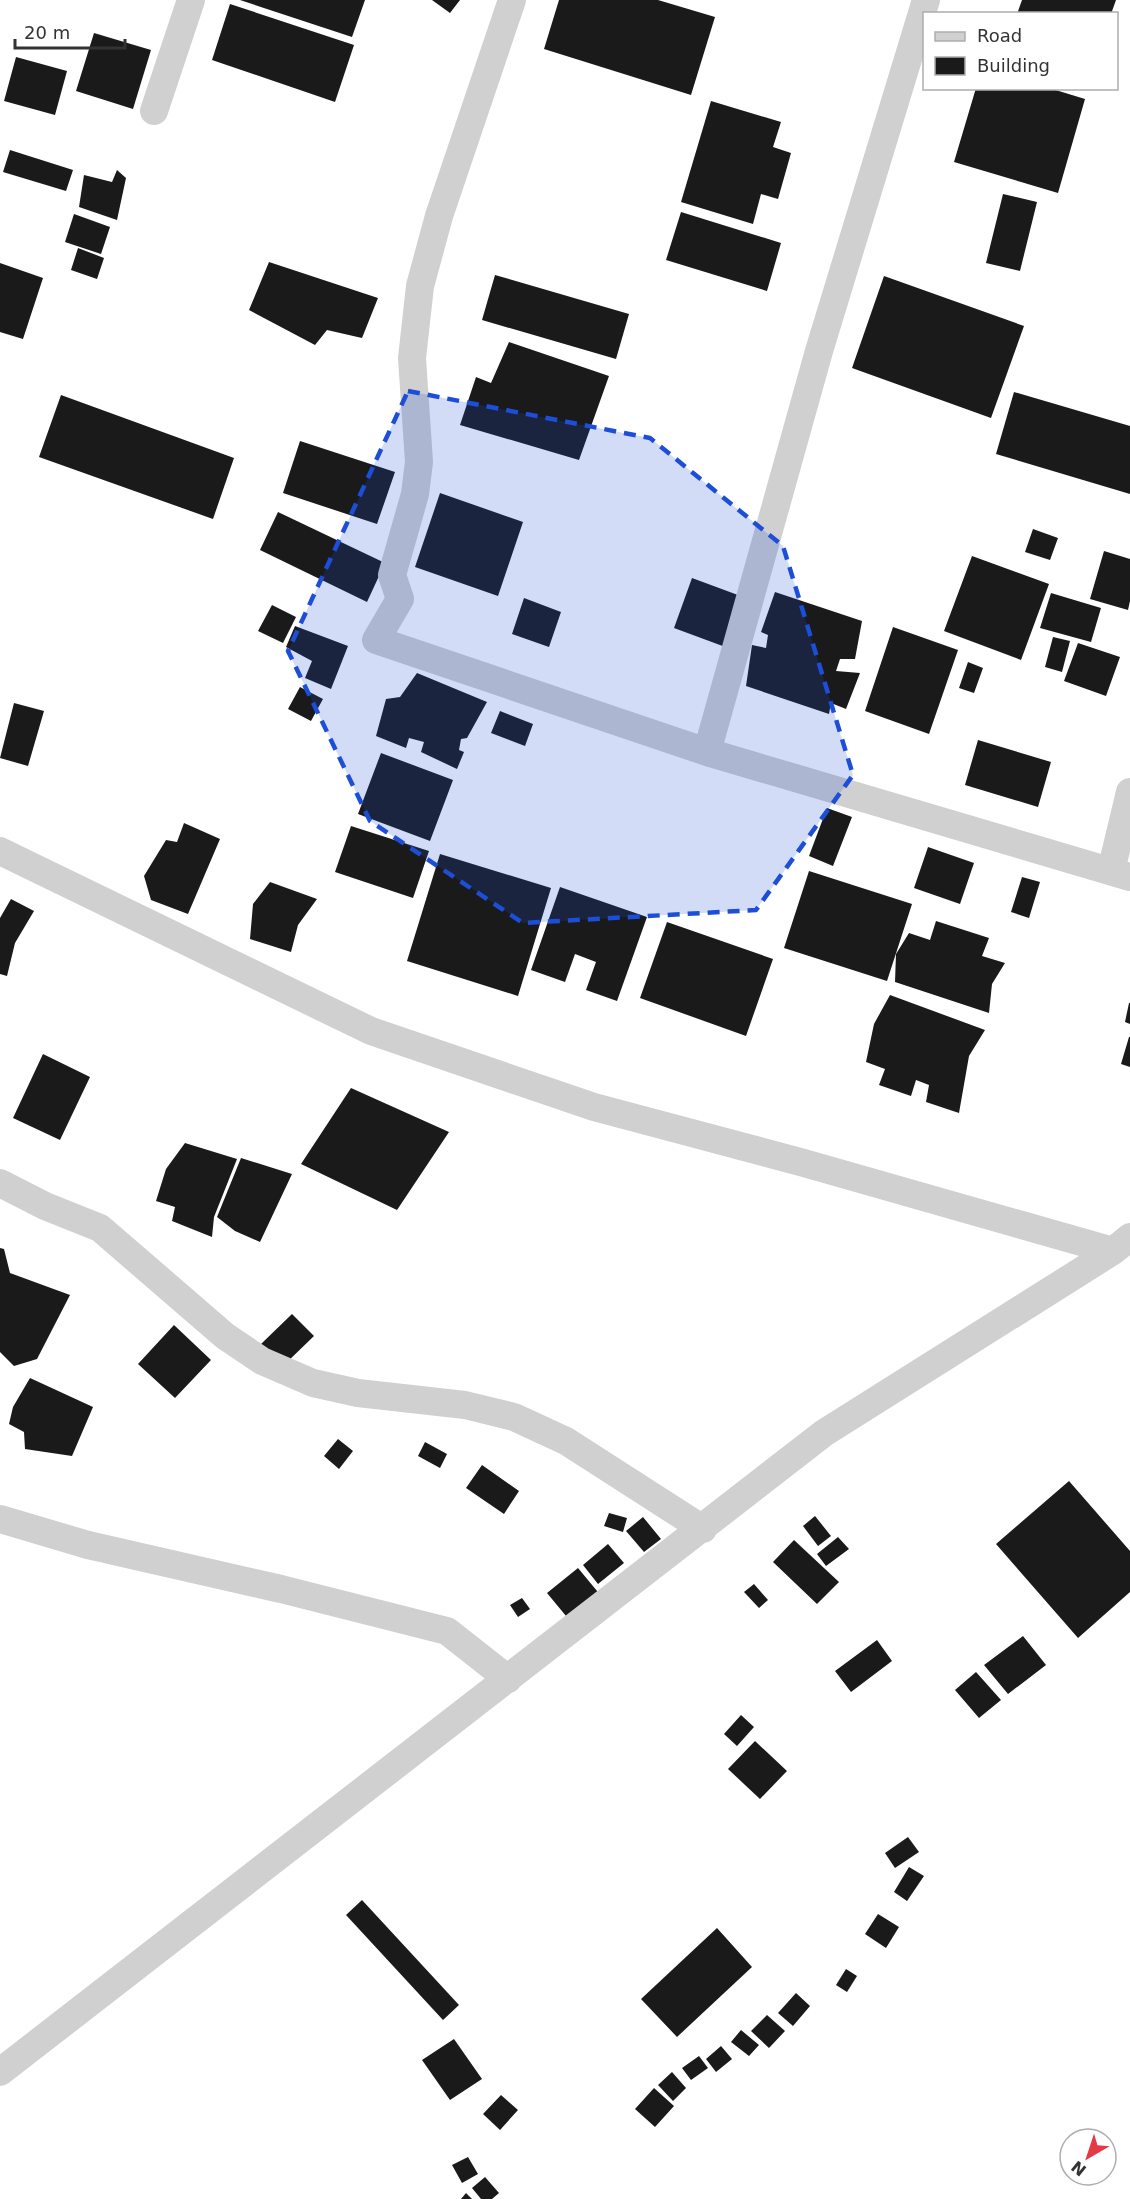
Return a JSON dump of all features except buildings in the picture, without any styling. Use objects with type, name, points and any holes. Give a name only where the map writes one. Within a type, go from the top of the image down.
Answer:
[{"type":"street","points":[[154,111],[191,0]]},
{"type":"street","points":[[512,0],[439,216],[420,286],[412,358],[419,462],[415,494],[392,575],[400,599],[376,640],[707,752],[1120,874],[1130,792]]},
{"type":"street","points":[[707,752],[819,351],[926,0]]},
{"type":"street","points":[[0,850],[371,1031],[594,1107],[815,1167],[1121,1244]]},
{"type":"street","points":[[0,1183],[45,1206],[100,1228],[225,1336],[262,1361],[313,1383],[347,1391],[465,1405],[514,1418],[566,1441],[703,1529]]},
{"type":"street","points":[[0,2072],[825,1433],[1121,1244]]},
{"type":"street","points":[[0,1519],[88,1545],[447,1630],[508,1679]]},
{"type":"highlighted area","points":[[408,391],[650,438],[783,546],[853,775],[756,910],[523,923],[370,821],[288,651]]}]
